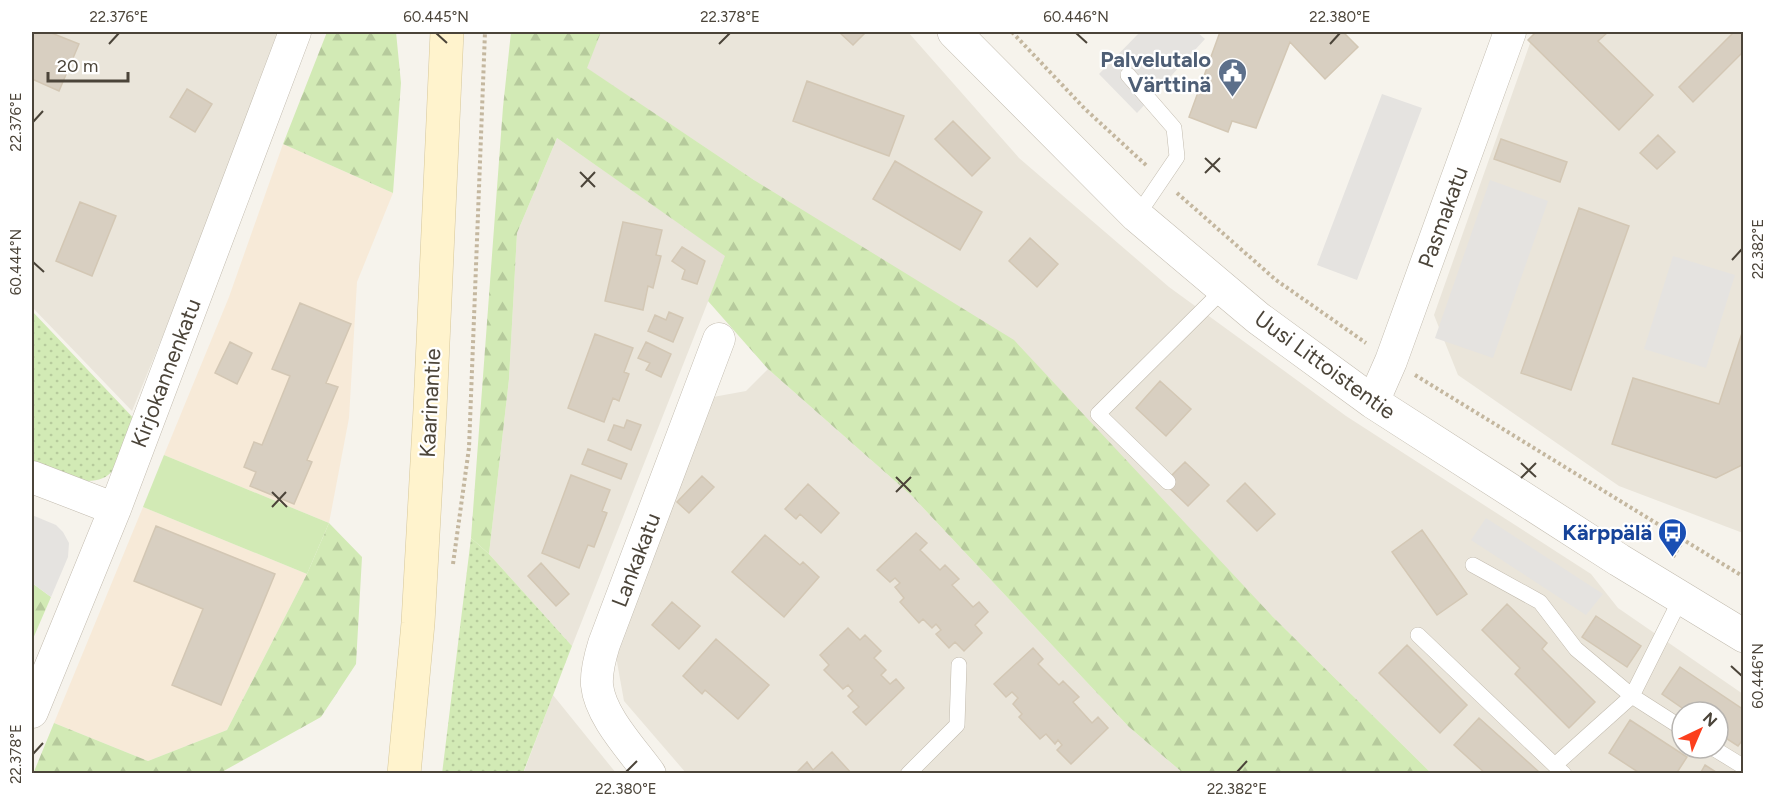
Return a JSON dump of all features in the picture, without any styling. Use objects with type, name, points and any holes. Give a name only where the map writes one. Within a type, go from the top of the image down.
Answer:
[{"type":"main road","name":"Kaarinantie","points":[[404,774],[419,599],[447,32]]},
{"type":"street","name":"Kirjokannenkatu","points":[[32,712],[115,509],[295,32]]},
{"type":"street","name":"Uusi Littoistentie","points":[[954,32],[1137,216],[1284,337],[1373,402],[1609,554],[1743,636]]},
{"type":"street","name":"Pasmakatu","points":[[1373,402],[1391,361],[1510,32]]},
{"type":"street","name":"Lankakatu","points":[[650,774],[618,731],[601,703],[597,688],[597,672],[604,644],[719,339]]},
{"type":"street","points":[[32,477],[115,509]]},
{"type":"lane","points":[[1128,75],[1174,128],[1177,157],[1137,216]]},
{"type":"lane","points":[[1168,482],[1098,414],[1224,289]]},
{"type":"lane","points":[[1473,565],[1540,602],[1576,649],[1632,696],[1670,720]]},
{"type":"lane","points":[[1418,635],[1559,769],[1632,696],[1681,598]]},
{"type":"lane","points":[[908,774],[957,725],[959,665]]},
{"type":"lane","points":[[1730,759],[1743,767]]},
{"type":"path","points":[[453,564],[469,448],[485,32]]},
{"type":"path","points":[[1012,32],[1085,109],[1275,280],[1391,361],[1743,578]]},
{"type":"path","points":[[1013,45],[1019,39]]},
{"type":"path","points":[[1673,557],[1683,540]]},
{"type":"shaded area","points":[[32,32],[287,32],[132,411],[32,307]]},
{"type":"shaded area","points":[[601,32],[908,32],[1019,158],[1169,287],[1346,416],[1591,574],[1618,608],[1743,694],[1743,773],[1431,773],[1272,616],[754,180],[586,68]]},
{"type":"shaded area","points":[[1140,32],[1197,32],[1205,39],[1137,113],[1099,74]]},
{"type":"shaded area","points":[[1534,32],[1743,32],[1743,533],[1619,486],[1458,375],[1434,315]]},
{"type":"shaded area","points":[[1382,94],[1422,108],[1357,280],[1317,265]]},
{"type":"shaded area","points":[[557,138],[726,256],[572,646],[489,554],[509,379],[517,233]]},
{"type":"shaded area","points":[[283,144],[393,193],[357,282],[349,418],[329,523],[164,455],[229,297]]},
{"type":"shaded area","points":[[1490,180],[1548,201],[1493,358],[1435,338]]},
{"type":"shaded area","points":[[1673,256],[1735,275],[1706,368],[1644,349]]},
{"type":"shaded area","points":[[768,369],[912,496],[1129,727],[1183,773],[686,773],[624,701],[615,651],[713,397],[746,391]]},
{"type":"shaded area","points":[[143,507],[307,574],[227,730],[148,761],[54,723]]},
{"type":"shaded area","points":[[32,515],[56,525],[69,543],[68,557],[51,597],[32,583]]},
{"type":"shaded area","points":[[1486,518],[1603,594],[1586,615],[1471,540]]},
{"type":"shaded area","points":[[553,695],[616,773],[523,774]]},
{"type":"green space","points":[[327,32],[396,32],[401,83],[393,193],[283,144]]},
{"type":"green space","points":[[511,32],[601,32],[587,68],[754,180],[1014,340],[1272,616],[1431,773],[1183,773],[1129,727],[912,496],[768,369],[708,301],[725,256],[557,138],[517,233],[509,379],[489,554],[471,538],[503,107]]},
{"type":"green space","points":[[32,311],[140,425],[114,469],[97,480],[74,480],[32,466]]},
{"type":"green space","points":[[164,455],[329,523],[307,574],[143,507]]},
{"type":"green space","points":[[329,523],[362,557],[356,664],[321,717],[220,773],[33,774],[54,723],[148,761],[227,730],[307,574]]},
{"type":"green space","points":[[471,538],[489,554],[572,646],[523,773],[442,774]]},
{"type":"green space","points":[[32,583],[51,597],[32,641]]},
{"type":"building","points":[[32,32],[49,32],[79,44],[59,91],[32,79]]},
{"type":"building","points":[[839,32],[866,32],[853,45]]},
{"type":"building","name":"Palvelutalo Värttinä","points":[[1220,32],[1343,32],[1358,47],[1325,79],[1290,42],[1256,128],[1232,121],[1228,132],[1189,117]]},
{"type":"building","points":[[1536,32],[1608,32],[1598,41],[1653,95],[1619,130],[1528,40]]},
{"type":"building","points":[[1734,32],[1744,35],[1744,51],[1693,102],[1679,87]]},
{"type":"building","points":[[807,81],[904,116],[889,156],[793,121]]},
{"type":"building","points":[[187,89],[212,104],[195,132],[170,117]]},
{"type":"building","points":[[953,121],[990,158],[972,176],[935,139]]},
{"type":"building","points":[[1658,135],[1675,152],[1657,169],[1640,153]]},
{"type":"building","points":[[1501,139],[1567,162],[1560,182],[1494,159]]},
{"type":"building","points":[[895,161],[982,212],[960,250],[873,199]]},
{"type":"building","points":[[80,202],[116,216],[92,276],[56,261]]},
{"type":"building","points":[[1579,208],[1629,226],[1571,390],[1521,373]]},
{"type":"building","points":[[623,222],[662,230],[656,255],[661,256],[653,288],[648,286],[643,310],[605,301]]},
{"type":"building","points":[[1030,238],[1058,264],[1037,287],[1009,261]]},
{"type":"building","points":[[682,247],[705,261],[697,284],[682,279],[685,270],[672,261]]},
{"type":"building","points":[[300,303],[351,324],[326,383],[338,387],[307,460],[312,462],[294,504],[250,486],[256,472],[244,467],[254,442],[262,445],[290,376],[272,369]]},
{"type":"building","points":[[669,312],[683,318],[673,342],[648,331],[655,315],[666,320]]},
{"type":"building","points":[[1744,327],[1744,464],[1716,478],[1612,444],[1633,378],[1719,404]]},
{"type":"building","points":[[595,334],[633,348],[624,372],[629,374],[619,401],[613,398],[604,422],[568,408]]},
{"type":"building","points":[[230,342],[252,353],[237,384],[215,373]]},
{"type":"building","points":[[646,342],[671,354],[661,377],[646,370],[650,363],[638,358]]},
{"type":"building","points":[[1160,381],[1191,409],[1166,436],[1136,408]]},
{"type":"building","points":[[627,420],[641,425],[631,450],[608,440],[614,425],[624,428]]},
{"type":"building","points":[[588,449],[627,464],[621,479],[582,464]]},
{"type":"building","points":[[1185,462],[1209,485],[1188,506],[1164,483]]},
{"type":"building","points":[[571,475],[610,490],[602,511],[607,513],[594,547],[588,545],[579,568],[542,553]]},
{"type":"building","points":[[702,476],[714,487],[689,513],[677,502]]},
{"type":"building","points":[[1245,483],[1275,514],[1257,531],[1227,501]]},
{"type":"building","points":[[808,484],[839,513],[821,533],[800,514],[796,519],[785,509]]},
{"type":"building","points":[[156,526],[275,574],[221,705],[172,685],[203,609],[134,581]]},
{"type":"building","points":[[1422,530],[1467,594],[1437,615],[1392,552]]},
{"type":"building","points":[[916,533],[927,543],[920,550],[940,570],[945,565],[959,579],[952,585],[973,607],[979,602],[988,612],[975,625],[982,633],[964,651],[955,642],[949,648],[936,634],[941,630],[936,624],[932,628],[923,619],[919,623],[900,602],[904,598],[895,587],[900,583],[895,578],[890,582],[877,570]]},
{"type":"building","points":[[765,535],[800,565],[803,562],[819,577],[784,617],[732,572]]},
{"type":"building","points":[[541,563],[569,594],[556,606],[528,576]]},
{"type":"building","points":[[672,602],[700,626],[679,649],[652,625]]},
{"type":"building","points":[[1507,604],[1547,643],[1542,649],[1595,702],[1569,728],[1515,674],[1520,668],[1482,630]]},
{"type":"building","points":[[1596,616],[1641,646],[1627,667],[1582,637]]},
{"type":"building","points":[[848,628],[860,640],[865,635],[881,651],[874,658],[886,670],[881,675],[890,684],[896,679],[904,688],[866,725],[853,712],[859,707],[848,696],[853,691],[848,685],[843,689],[824,670],[829,665],[820,655]]},
{"type":"building","points":[[716,639],[769,685],[738,719],[705,690],[702,694],[683,676]]},
{"type":"building","points":[[1407,645],[1467,705],[1440,733],[1379,673]]},
{"type":"building","points":[[1033,648],[1043,659],[1038,664],[1059,685],[1063,681],[1079,697],[1073,702],[1092,723],[1098,717],[1108,728],[1071,764],[1057,750],[1062,745],[1058,740],[1055,744],[1046,734],[1040,739],[1019,717],[1022,714],[1013,704],[1018,698],[1012,692],[1006,697],[994,684]]},
{"type":"building","points":[[1680,667],[1729,700],[1671,700],[1662,694]]},
{"type":"building","points":[[1730,701],[1744,710],[1744,738],[1738,746],[1730,741]]},
{"type":"building","points":[[1479,718],[1538,771],[1536,774],[1486,774],[1454,745]]},
{"type":"building","points":[[1630,720],[1670,746],[1670,760],[1685,760],[1676,774],[1641,774],[1609,753]]},
{"type":"building","points":[[832,752],[852,774],[795,774],[807,762],[813,770]]},
{"type":"building","points":[[1705,765],[1719,774],[1700,774]]},
{"type":"place","name":"Palvelutalo Värttinä","points":[[1232,98]]},
{"type":"place","name":"Kärppälä","points":[[1673,558]]}]
